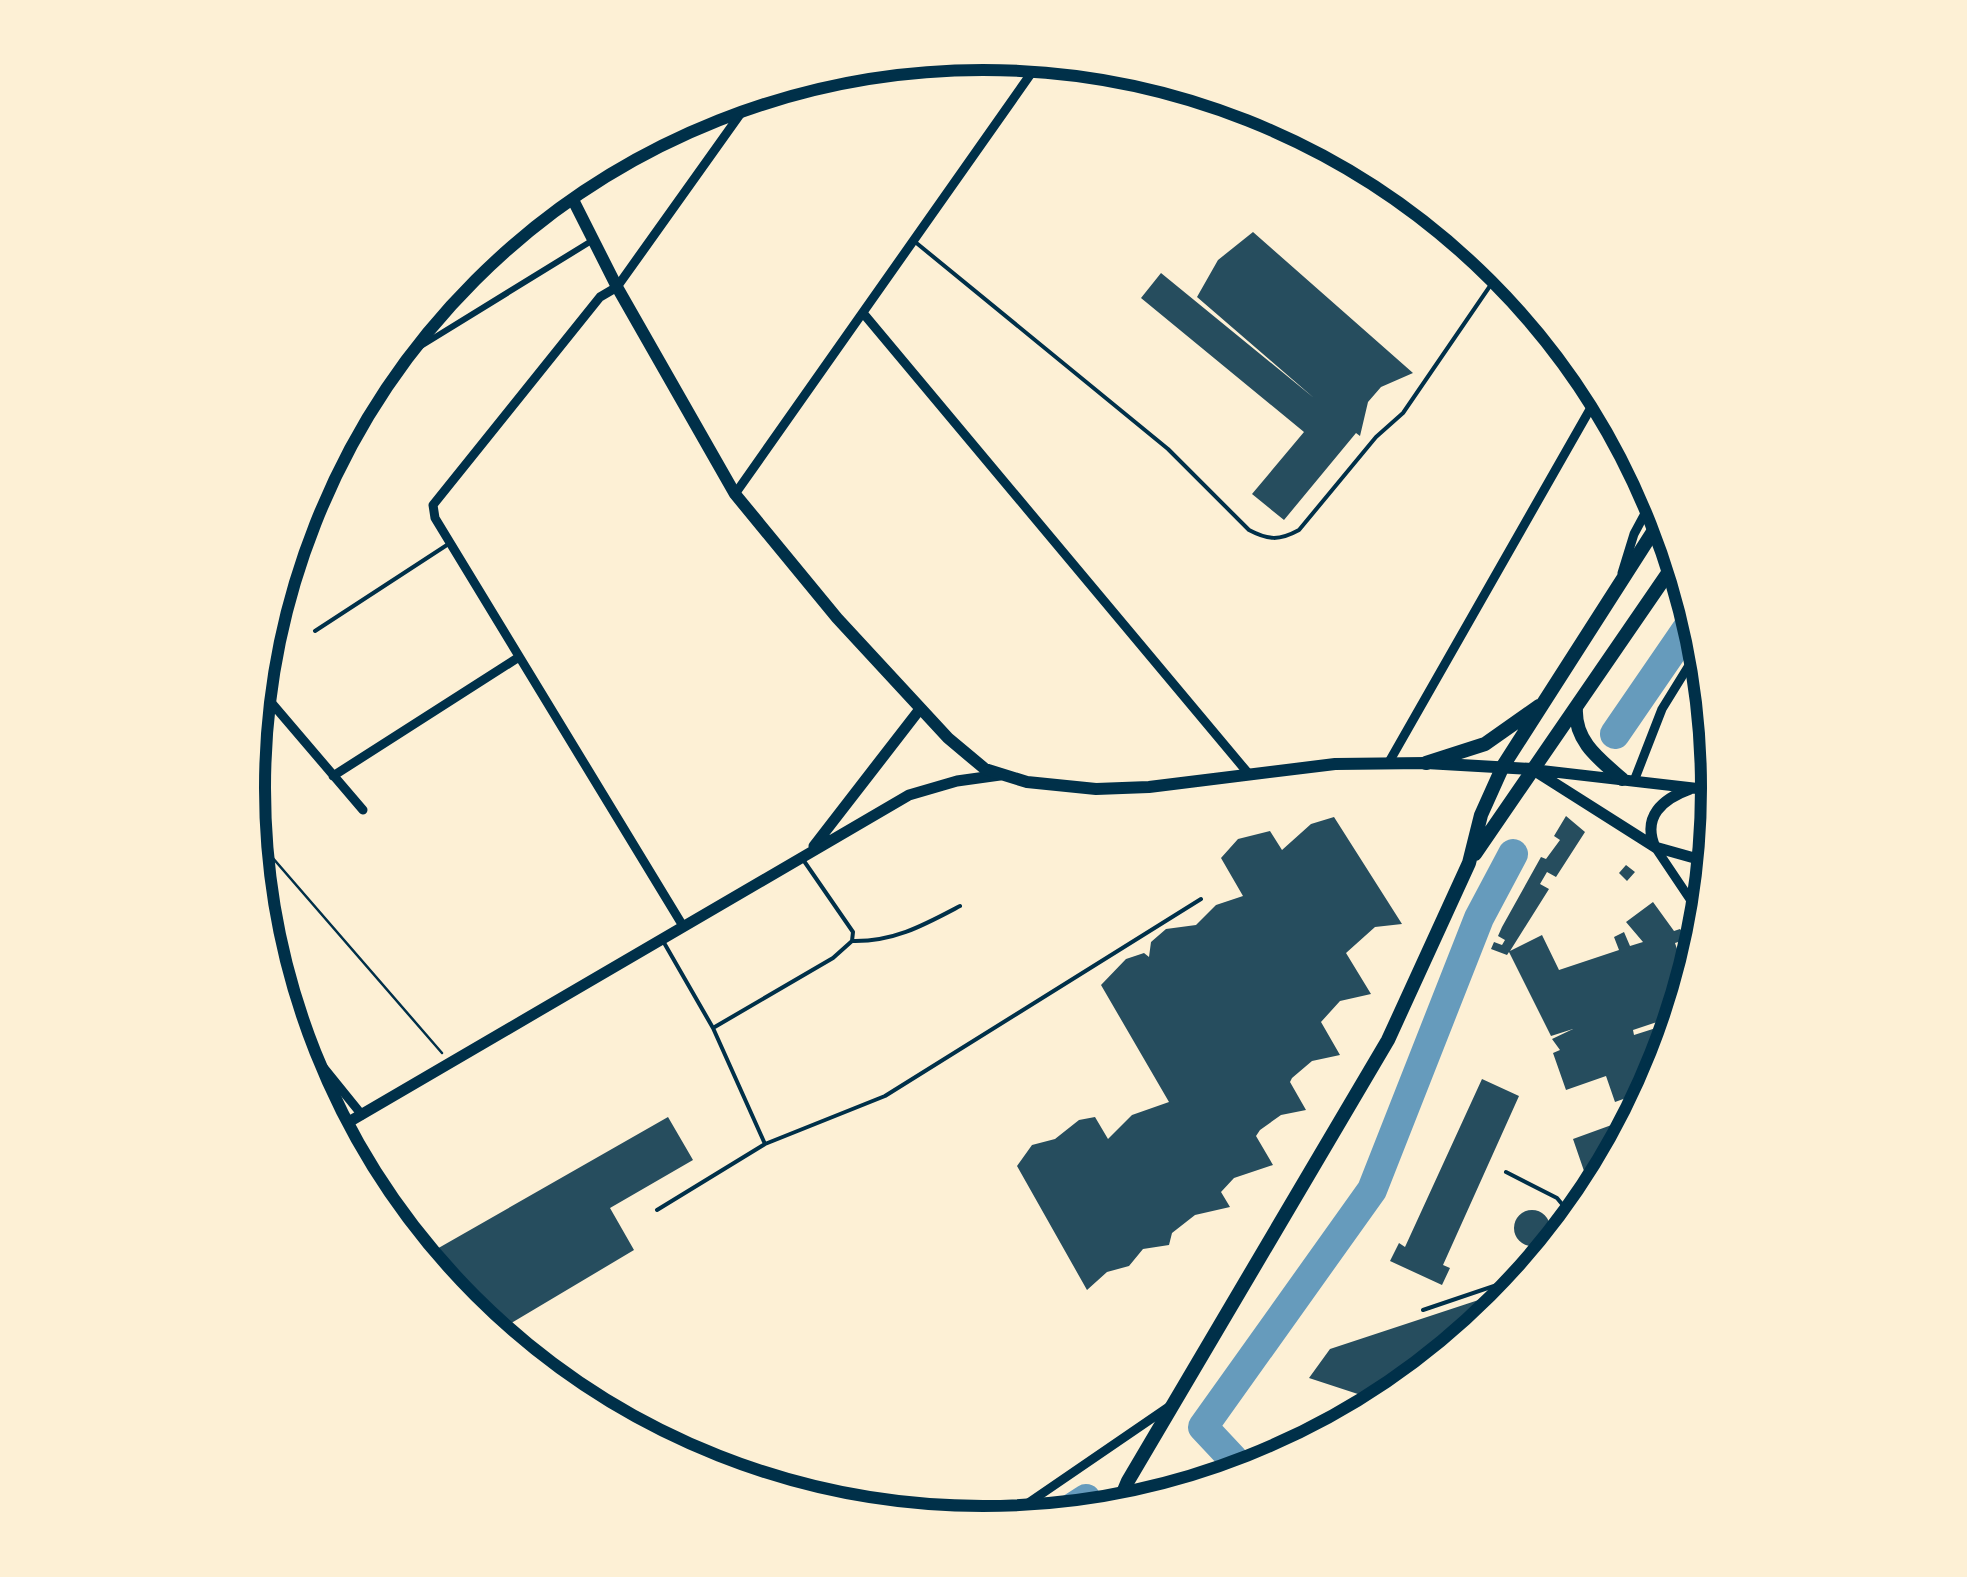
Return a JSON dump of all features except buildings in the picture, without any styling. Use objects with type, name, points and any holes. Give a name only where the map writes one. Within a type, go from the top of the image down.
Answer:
[{"type":"main road","points":[[573,199],[618,288],[735,494],[780,553],[972,761],[1000,775],[1096,789],[1149,788],[1248,773],[1388,762],[1532,770]]},
{"type":"main road","points":[[1469,863],[1481,815],[1503,766],[1552,696],[1654,531]]},
{"type":"main road","points":[[1125,1493],[1372,1069],[1469,863],[1669,573]]},
{"type":"main road","points":[[1426,763],[1499,736],[1552,696]]},
{"type":"main road","points":[[1576,707],[1578,733],[1628,780]]},
{"type":"street","points":[[735,494],[1032,72]]},
{"type":"street","points":[[683,926],[435,518],[433,505],[600,297],[618,288],[742,112]]},
{"type":"street","points":[[413,351],[594,239]]},
{"type":"street","points":[[863,313],[1248,773]]},
{"type":"street","points":[[1388,762],[1592,406]]},
{"type":"street","points":[[1616,593],[1634,534],[1646,511]]},
{"type":"street","points":[[334,776],[520,657]]},
{"type":"street","points":[[1628,780],[1662,709],[1691,663]]},
{"type":"street","points":[[270,702],[362,810]]},
{"type":"street","points":[[806,853],[920,708]]},
{"type":"street","points":[[1532,770],[1702,789]]},
{"type":"street","points":[[1532,770],[1654,847],[1698,859]]},
{"type":"street","points":[[348,1123],[806,853],[922,789],[1000,775]]},
{"type":"street","points":[[1692,903],[1654,847],[1649,826],[1653,815],[1673,795],[1693,788]]},
{"type":"street","points":[[320,1063],[362,1115]]},
{"type":"street","points":[[1026,1505],[1174,1406]]},
{"type":"lane","points":[[914,241],[1168,449],[1249,530],[1265,539],[1283,539],[1299,530],[1376,437],[1402,413],[1493,282]]},
{"type":"lane","points":[[314,631],[450,543]]},
{"type":"lane","points":[[713,1028],[833,958],[852,941],[853,932],[806,853]]},
{"type":"lane","points":[[657,1210],[765,1144],[885,1096],[1003,1018],[1200,899]]},
{"type":"lane","points":[[852,941],[880,942],[917,929],[960,906]]},
{"type":"lane","points":[[662,938],[713,1028],[765,1144]]},
{"type":"lane","points":[[1506,1172],[1557,1198],[1566,1209]]},
{"type":"lane","points":[[1423,1310],[1506,1282]]},
{"type":"path","points":[[269,853],[449,1062]]},
{"type":"waterway","points":[[1615,734],[1685,633]]},
{"type":"waterway","points":[[1233,1462],[1203,1427],[1372,1190],[1479,918],[1513,854]]}]
